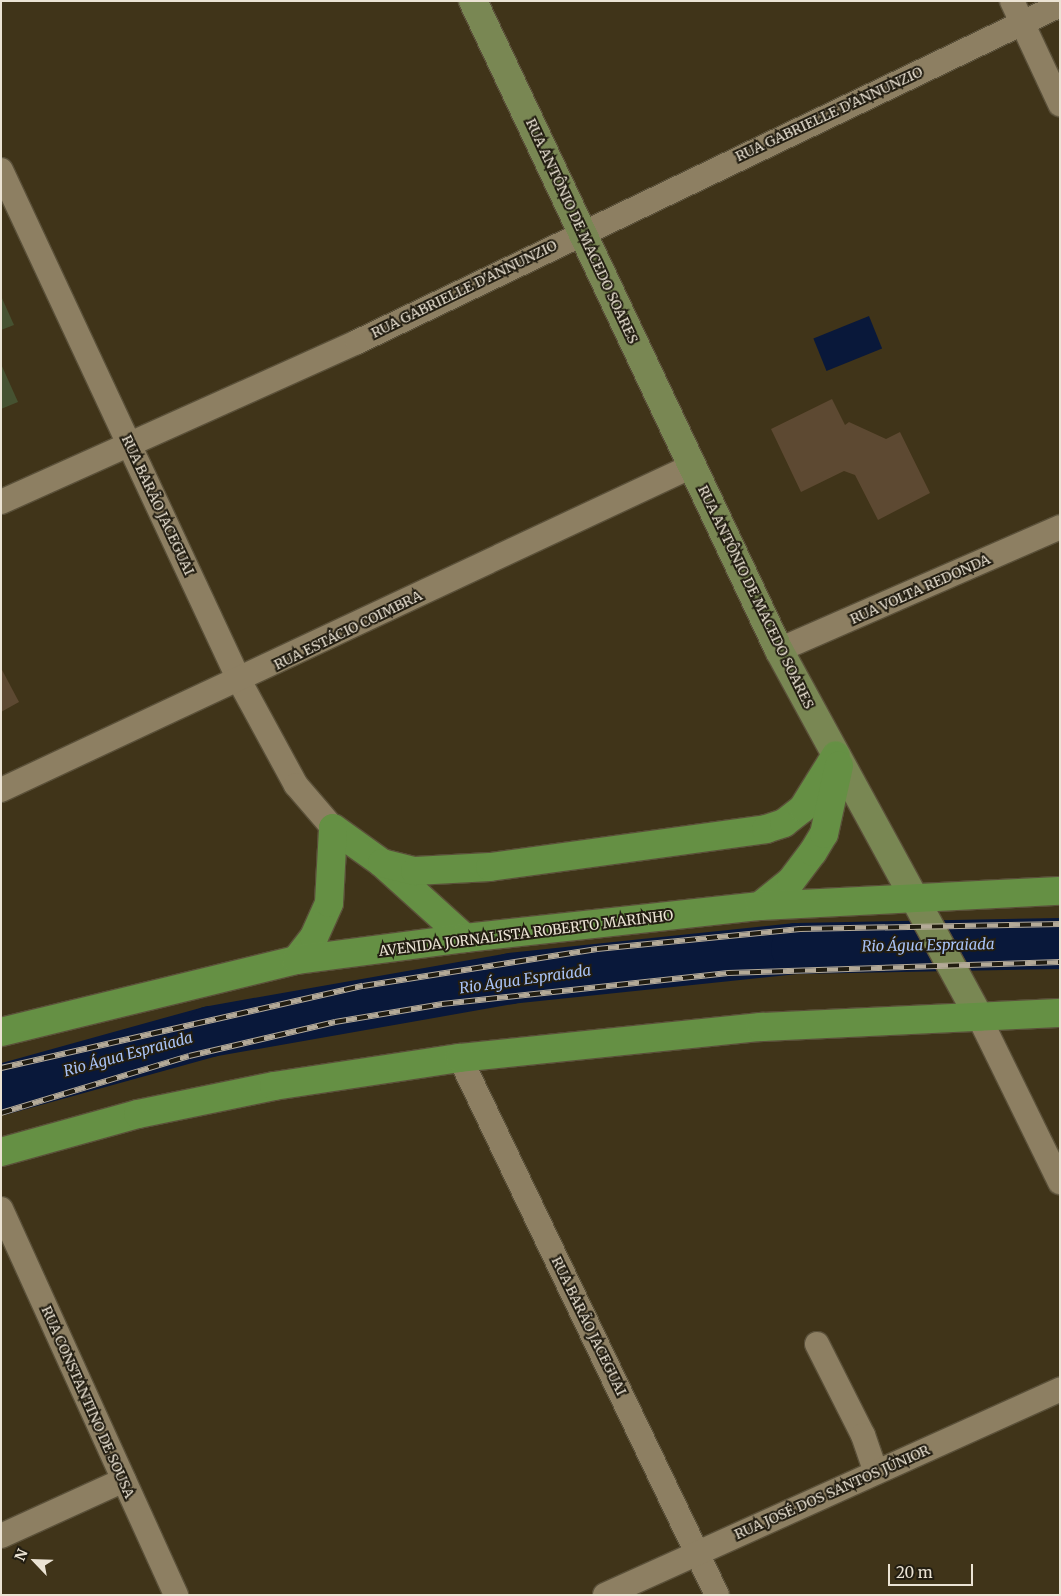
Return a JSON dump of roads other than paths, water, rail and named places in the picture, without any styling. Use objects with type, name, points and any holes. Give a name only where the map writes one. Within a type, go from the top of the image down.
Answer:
[{"type":"main road","name":"RUA ANTÔNIO DE MACEDO SOARES","points":[[473,1],[779,650],[979,1017]]},
{"type":"main road","points":[[382,863],[415,871],[490,868],[766,829],[784,823],[803,808],[838,758]]},
{"type":"main road","points":[[760,906],[804,868],[820,840],[838,758]]},
{"type":"main road","points":[[333,828],[382,863],[465,938]]},
{"type":"main road","points":[[296,960],[314,937],[329,903],[333,828]]},
{"type":"main road","name":"AVENIDA JORNALISTA ROBERTO MARINHO","points":[[1,1032],[296,960],[465,938],[760,906],[918,908],[1060,891]]},
{"type":"main road","points":[[1,1152],[138,1114],[274,1086],[460,1058],[761,1027],[1060,1013]]},
{"type":"street","points":[[1012,1],[1060,104]]},
{"type":"street","name":"RUA GABRIELLE D'ANNUNZIO","points":[[1,502],[358,342],[582,231],[1060,5]]},
{"type":"street","name":"RUA BARÃO JACEGUAI","points":[[1,170],[240,682],[296,785],[333,828]]},
{"type":"street","name":"RUA ESTÁCIO COIMBRA","points":[[1,790],[240,682],[692,466]]},
{"type":"street","name":"RUA VOLTA REDONDA","points":[[779,650],[1060,528]]},
{"type":"street","name":"RUA ANTÔNIO DE MACEDO SOARES","points":[[979,1017],[1060,1182]]},
{"type":"street","name":"RUA BARÃO JACEGUAI","points":[[460,1058],[717,1595]]},
{"type":"street","name":"RUA CONSTANTINO DE SOUSA","points":[[1,1209],[176,1595]]},
{"type":"street","points":[[817,1344],[863,1435],[876,1472]]},
{"type":"street","name":"RUA JOSÉ DOS SANTOS JÚNIOR","points":[[605,1595],[1060,1390]]},
{"type":"street","points":[[1,1536],[124,1480]]},
{"type":"water","points":[[869,316],[882,348],[826,371],[813,338]]},
{"type":"waterway","name":"Rio Água Espraiada","points":[[1,1089],[210,1031],[510,978],[796,948],[1060,943]]},
{"type":"railway","points":[[1,1068],[363,986],[597,949],[800,929],[1060,924]]},
{"type":"railway","points":[[1,1113],[189,1056],[335,1022],[442,1004],[728,973],[1060,962]]}]
